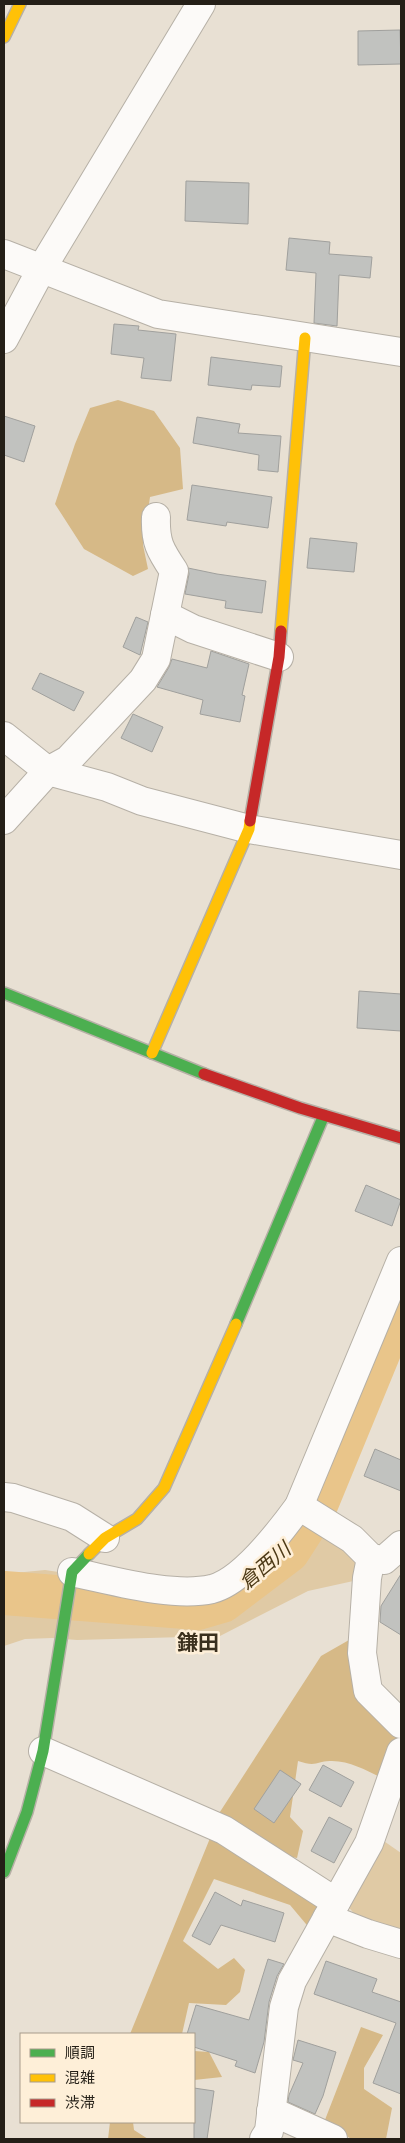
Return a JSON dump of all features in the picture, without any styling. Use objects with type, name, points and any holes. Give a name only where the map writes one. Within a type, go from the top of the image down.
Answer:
[{"type":"street","points":[[4,37],[20,4]]},
{"type":"street","points":[[4,339],[42,268],[201,4]]},
{"type":"street","points":[[4,254],[158,314],[401,352]]},
{"type":"street","points":[[152,1053],[249,829],[278,657],[305,338]]},
{"type":"street","points":[[4,820],[48,771],[68,760],[143,680],[156,659],[174,571],[161,551],[156,536],[156,517]]},
{"type":"street","points":[[164,615],[194,629],[278,657]]},
{"type":"street","points":[[4,736],[48,771],[107,787],[142,802],[249,829],[401,855]]},
{"type":"street","points":[[4,993],[152,1053],[324,1116],[401,1138]]},
{"type":"street","points":[[4,1872],[27,1812],[43,1750],[71,1580],[105,1538],[137,1520],[164,1488],[210,1387],[324,1116]]},
{"type":"street","points":[[71,1580],[172,1591],[212,1589],[243,1572],[277,1536],[299,1506],[401,1261]]},
{"type":"street","points":[[4,1497],[13,1498],[72,1517],[105,1538]]},
{"type":"street","points":[[299,1506],[352,1540],[372,1558],[384,1560],[401,1545]]},
{"type":"street","points":[[372,1558],[366,1578],[362,1653],[368,1691],[401,1724]]},
{"type":"street","points":[[43,1750],[224,1830],[332,1910],[368,1934],[401,1944]]},
{"type":"street","points":[[264,2139],[269,2131],[284,2007],[292,1982],[369,1843],[401,1752]]},
{"type":"street","points":[[271,2111],[334,2139]]},
{"type":"shaded area","points":[[118,400],[154,411],[180,448],[183,489],[150,497],[143,545],[148,569],[133,576],[84,549],[55,504],[75,444],[90,408]]},
{"type":"shaded area","points":[[299,1506],[352,1539],[367,1578],[308,1591],[220,1636],[77,1640],[52,1638],[25,1639],[4,1646],[4,1574],[45,1570],[113,1580],[212,1589]]},
{"type":"shaded area","points":[[363,1632],[368,1691],[401,1724],[401,1743],[380,1777],[357,1766],[339,1761],[310,1764],[298,1761],[290,1817],[303,1831],[297,1858],[256,1850],[216,1818],[321,1656]]},
{"type":"shaded area","points":[[215,1826],[330,1898],[311,1930],[290,1905],[214,1879],[183,1941],[218,1969],[234,1958],[245,1970],[240,1992],[226,2005],[189,2003],[182,2033],[130,2033]]},
{"type":"shaded area","points":[[378,1837],[401,1853],[401,1943],[360,1920],[343,1901]]},
{"type":"shaded area","points":[[361,2027],[383,2035],[364,2068],[364,2089],[392,2108],[386,2139],[352,2139],[323,2125]]},
{"type":"shaded area","points":[[195,2051],[209,2052],[222,2077],[195,2080]]},
{"type":"shaded area","points":[[110,2123],[133,2123],[134,2130],[148,2139],[108,2139]]},
{"type":"building","points":[[400,30],[401,64],[358,65],[358,31]]},
{"type":"building","points":[[186,181],[249,183],[248,224],[185,221]]},
{"type":"building","points":[[289,238],[330,242],[329,254],[372,257],[370,278],[339,275],[337,326],[314,323],[316,273],[286,270]]},
{"type":"building","points":[[114,324],[139,326],[138,330],[176,334],[171,381],[141,378],[144,358],[111,354]]},
{"type":"building","points":[[211,357],[282,366],[280,387],[252,385],[251,390],[208,385]]},
{"type":"building","points":[[4,416],[35,426],[24,462],[4,455]]},
{"type":"building","points":[[197,417],[240,424],[238,433],[281,436],[278,472],[258,470],[259,455],[193,443]]},
{"type":"building","points":[[192,485],[272,497],[268,528],[227,522],[226,526],[187,520]]},
{"type":"building","points":[[310,538],[357,543],[354,572],[307,568]]},
{"type":"building","points":[[188,568],[266,581],[262,613],[225,608],[226,601],[185,594],[189,574]]},
{"type":"building","points":[[136,617],[148,622],[140,655],[123,647]]},
{"type":"building","points":[[211,651],[249,664],[242,695],[245,696],[240,722],[200,714],[203,700],[157,687],[172,659],[207,668]]},
{"type":"building","points":[[40,673],[84,692],[74,711],[32,689]]},
{"type":"building","points":[[133,714],[163,727],[152,752],[121,738]]},
{"type":"building","points":[[359,991],[401,994],[401,1031],[357,1028]]},
{"type":"building","points":[[366,1185],[401,1200],[392,1226],[355,1211]]},
{"type":"building","points":[[375,1449],[401,1460],[401,1491],[364,1476]]},
{"type":"building","points":[[401,1574],[401,1635],[380,1622],[381,1606]]},
{"type":"building","points":[[323,1765],[354,1782],[341,1807],[309,1790]]},
{"type":"building","points":[[280,1770],[301,1784],[274,1823],[254,1809]]},
{"type":"building","points":[[329,1817],[352,1829],[334,1863],[311,1851]]},
{"type":"building","points":[[215,1892],[241,1906],[243,1900],[284,1913],[275,1942],[221,1925],[210,1945],[192,1936]]},
{"type":"building","points":[[268,1959],[284,1964],[277,1976],[269,2002],[264,2042],[255,2073],[235,2066],[237,2061],[195,2047],[195,2033],[187,2033],[196,2005],[249,2020]]},
{"type":"building","points":[[326,1961],[377,1979],[372,1992],[401,2002],[401,2094],[373,2083],[396,2023],[314,1994]]},
{"type":"building","points":[[298,2040],[336,2052],[323,2096],[315,2114],[288,2102],[289,2095],[303,2063],[293,2060]]},
{"type":"building","points":[[195,2088],[214,2091],[207,2139],[194,2139]]},
{"type":"waterway","name":"倉西川","points":[[4,1593],[198,1608],[222,1601],[288,1551],[313,1512],[401,1298]]},
{"type":"traffic: fast","points":[[4,993],[204,1074]]},
{"type":"traffic: fast","points":[[236,1324],[324,1115]]},
{"type":"traffic: fast","points":[[4,1872],[27,1812],[43,1751],[72,1572],[89,1554]]},
{"type":"traffic: slow","points":[[4,37],[20,4]]},
{"type":"traffic: slow","points":[[281,631],[305,338]]},
{"type":"traffic: slow","points":[[152,1053],[249,829],[250,821]]},
{"type":"traffic: slow","points":[[89,1554],[105,1538],[137,1519],[164,1488],[236,1324]]},
{"type":"traffic: jam","points":[[250,821],[279,657],[281,631]]},
{"type":"traffic: jam","points":[[204,1074],[300,1108],[401,1138]]},
{"type":"district","name":"鎌田","points":[[198,1643]]}]
